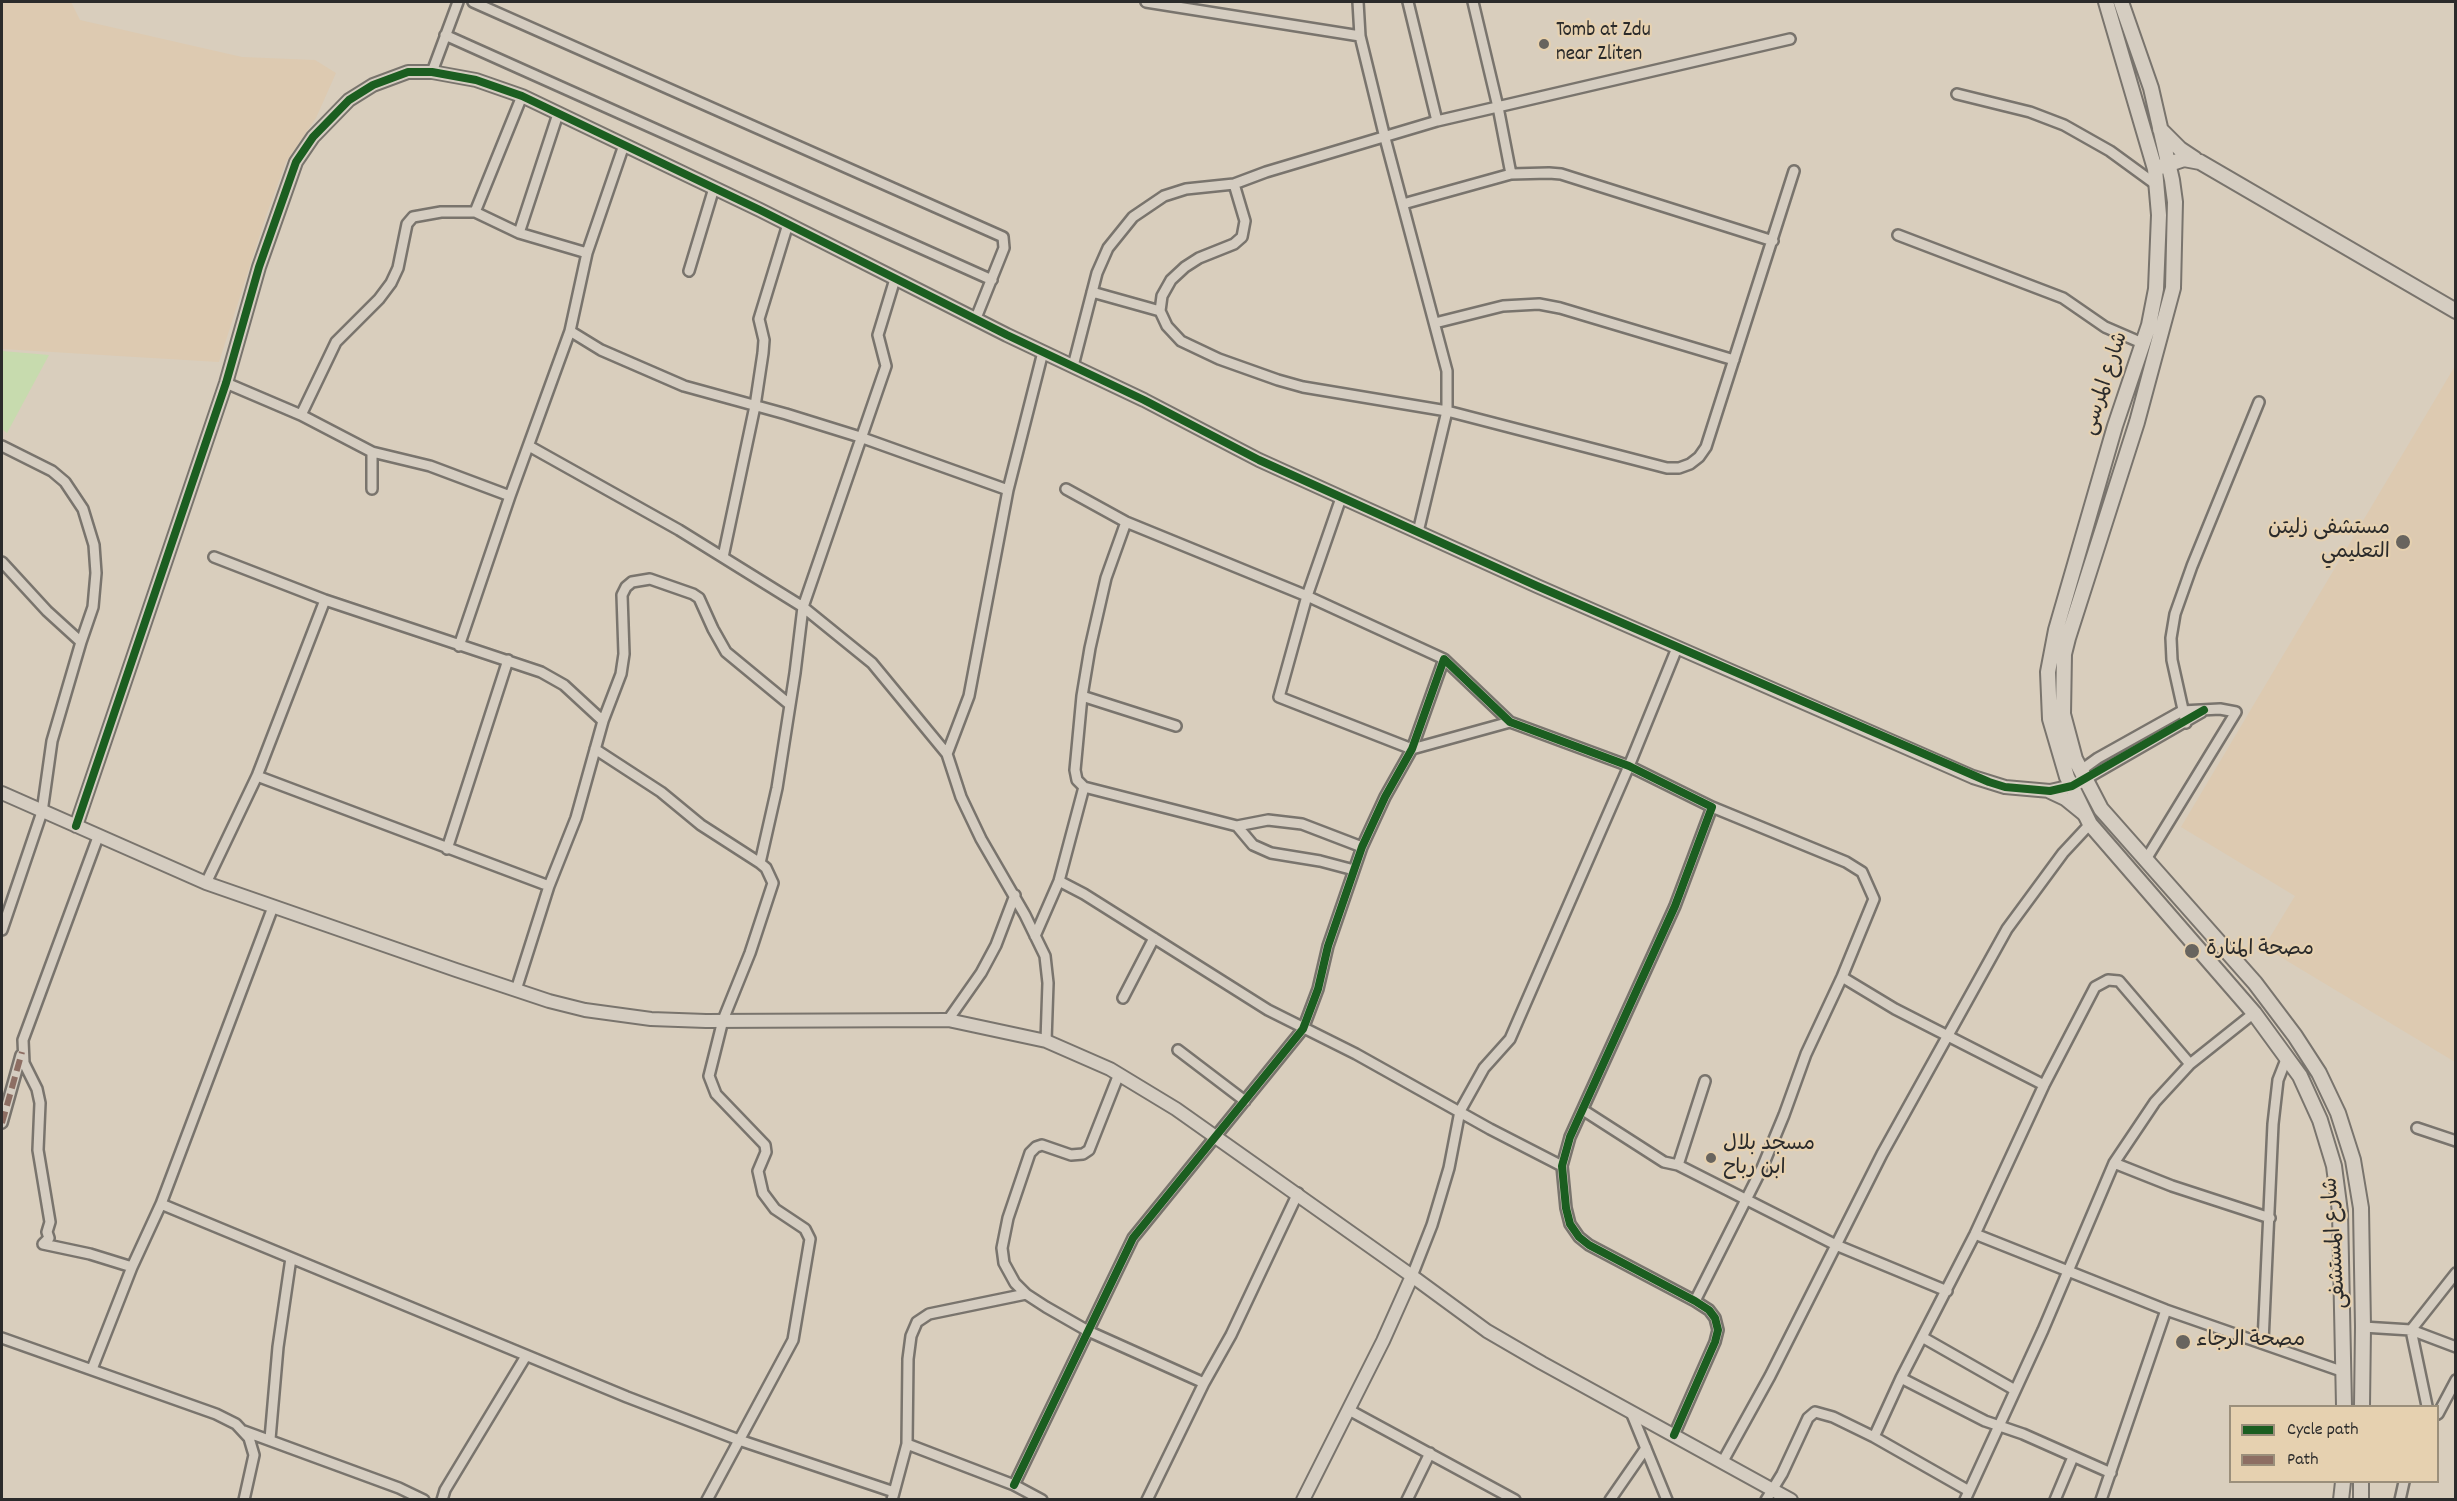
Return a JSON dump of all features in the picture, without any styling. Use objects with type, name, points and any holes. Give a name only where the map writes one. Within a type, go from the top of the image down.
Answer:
[{"type":"main road","name":"شارع المرسى","points":[[2076,778],[2063,714],[2064,654],[2136,422],[2173,288],[2175,251],[2173,186],[2162,166],[2106,2]]},
{"type":"main road","name":"شارع المرسى","points":[[2076,778],[2050,719],[2048,672],[2051,652],[2083,535],[2149,325],[2156,289],[2158,186],[2162,166],[2160,129],[2151,88],[2121,2]]},
{"type":"main road","points":[[2160,129],[2180,149],[2202,163],[2456,311]]},
{"type":"main road","points":[[2162,166],[2184,159],[2202,163]]},
{"type":"main road","points":[[2173,186],[2177,171],[2185,163],[2202,163]]},
{"type":"main road","name":"شارع المستشفى","points":[[2076,778],[2088,820],[2254,1013],[2300,1076],[2320,1120],[2334,1166],[2340,1212],[2344,1405]]},
{"type":"main road","name":"شارع المستشفى","points":[[2076,778],[2145,861],[2255,983],[2295,1036],[2319,1073],[2338,1113],[2353,1160],[2361,1208],[2362,1405]]},
{"type":"main road","points":[[2341,1500],[2343,1483]]},
{"type":"main road","points":[[2361,1483],[2361,1500]]},
{"type":"street","points":[[432,72],[458,2]]},
{"type":"street","points":[[473,2],[1003,237],[1005,243],[976,318]]},
{"type":"street","points":[[1146,2],[1360,36]]},
{"type":"street","points":[[1361,2],[1360,36],[1384,138],[1447,371],[1447,411],[1418,532]]},
{"type":"street","points":[[1408,2],[1437,121]]},
{"type":"street","points":[[1473,2],[1511,174]]},
{"type":"street","points":[[446,35],[992,280]]},
{"type":"street","points":[[1073,366],[1097,273],[1108,248],[1124,226],[1142,209],[1175,192],[1234,184],[1266,171],[1437,121],[1790,39]]},
{"type":"street","points":[[76,826],[226,383],[259,267],[296,162],[303,149],[329,119],[360,92],[408,72],[432,72],[476,80],[522,96],[788,224],[895,279],[1144,400],[1259,460],[1341,498],[1973,777],[2005,787],[2047,790],[2065,799],[2088,820],[2007,929],[1946,1035],[1724,1461]]},
{"type":"street","points":[[1957,94],[2030,112],[2064,125],[2110,151],[2158,186]]},
{"type":"street","points":[[475,212],[522,96]]},
{"type":"street","points":[[519,233],[558,114]]},
{"type":"street","points":[[459,646],[570,331],[587,253],[624,145]]},
{"type":"street","points":[[1234,184],[1245,220],[1242,237],[1234,244],[1199,258],[1171,280],[1162,296],[1160,311],[1167,326],[1181,341],[1219,359],[1303,387],[1447,411],[1667,468],[1679,468],[1690,464],[1706,447],[1794,171]]},
{"type":"street","points":[[1403,204],[1511,174],[1537,172],[1561,174],[1773,242]]},
{"type":"street","points":[[689,271],[714,188]]},
{"type":"street","points":[[301,415],[336,342],[379,299],[391,283],[398,268],[409,220],[425,213],[475,212],[519,233],[587,253]]},
{"type":"street","points":[[723,557],[755,406],[764,347],[759,319],[788,224]]},
{"type":"street","points":[[1898,235],[2063,298],[2104,327],[2142,343]]},
{"type":"street","points":[[760,863],[777,788],[795,673],[802,607],[886,366],[878,335],[895,279]]},
{"type":"street","points":[[1092,292],[1160,311]]},
{"type":"street","points":[[1435,323],[1503,306],[1539,304],[1560,308],[1734,360]]},
{"type":"street","points":[[570,331],[601,350],[684,386],[860,437],[1008,490]]},
{"type":"street","points":[[947,754],[969,696],[1008,490],[1043,352]]},
{"type":"street","points":[[226,383],[301,415],[372,452],[430,466],[510,496]]},
{"type":"street","points":[[2186,723],[2171,647],[2175,614],[2192,566],[2259,402]]},
{"type":"street","points":[[2,446],[52,471],[65,482],[83,509],[94,545],[96,582],[93,607],[52,741],[42,812],[2,930]]},
{"type":"street","points":[[529,446],[723,557],[802,607],[872,663],[947,754],[961,797],[981,839],[1015,895],[1045,956],[1048,983],[1046,1041]]},
{"type":"street","points":[[372,452],[372,489]]},
{"type":"street","points":[[1066,489],[1126,522],[1307,596],[1444,659],[1510,722],[1629,766],[1712,807],[1846,862],[1862,872],[1874,899],[1842,977],[1806,1054],[1784,1115],[1747,1200],[1695,1301]]},
{"type":"street","points":[[1341,498],[1307,596],[1279,697],[1413,749],[1510,722]]},
{"type":"street","points":[[1126,522],[1101,596],[1082,696],[1075,770],[1077,780],[1084,787],[1237,826],[1254,821],[1280,820],[1318,829],[1362,847]]},
{"type":"street","points":[[214,557],[325,600],[541,672],[564,685],[603,721]]},
{"type":"street","points":[[2,562],[47,611],[81,642]]},
{"type":"street","points":[[516,990],[549,886],[576,818],[603,721],[621,674],[624,654],[622,595],[626,587],[632,582],[650,579],[699,598],[712,629],[726,652],[789,704]]},
{"type":"street","points":[[206,883],[257,776],[325,600]]},
{"type":"street","points":[[1303,1500],[1349,1410],[1412,1276],[1432,1225],[1442,1191],[1460,1111],[1484,1068],[1510,1039],[1629,766],[1677,648]]},
{"type":"street","points":[[1014,1485],[1132,1238],[1303,1029],[1318,989],[1328,946],[1362,847],[1385,797],[1413,749],[1444,659]]},
{"type":"street","points":[[447,849],[508,660]]},
{"type":"street","points":[[1082,696],[1176,726]]},
{"type":"street","points":[[2076,778],[2098,758],[2182,711],[2220,709],[2236,712],[2145,861]]},
{"type":"street","points":[[2047,790],[2186,723],[2204,710]]},
{"type":"street","points":[[595,749],[645,781],[700,825],[760,863],[770,875],[773,883],[750,953],[723,1020],[709,1076],[716,1094],[765,1145],[766,1152],[758,1171],[763,1193],[774,1209],[805,1229],[810,1239],[794,1340],[707,1500]]},
{"type":"street","points":[[257,776],[549,886]]},
{"type":"street","points":[[1035,936],[1059,881],[1084,787]]},
{"type":"street","points":[[2,793],[206,883],[558,1003],[618,1016],[651,1019],[948,1020],[1046,1041],[1119,1074],[1216,1136],[1487,1330],[1630,1412],[1724,1461],[1769,1495],[1791,1500]]},
{"type":"street","points":[[1674,1435],[1711,1352],[1718,1330],[1712,1314],[1695,1301],[1588,1245],[1579,1237],[1570,1224],[1566,1208],[1562,1166],[1570,1137],[1675,906],[1712,807]]},
{"type":"street","points":[[1237,826],[1253,845],[1270,853],[1320,861],[1354,870]]},
{"type":"street","points":[[2,1123],[27,1031],[98,837]]},
{"type":"street","points":[[1059,881],[1268,1010],[1356,1054],[1562,1166]]},
{"type":"street","points":[[948,1020],[981,973],[996,945],[1015,895]]},
{"type":"street","points":[[92,1370],[132,1267],[161,1204],[273,907]]},
{"type":"street","points":[[1123,998],[1154,938]]},
{"type":"street","points":[[1842,977],[1895,1009],[2044,1085]]},
{"type":"street","points":[[1874,1437],[1901,1378],[1975,1234],[2044,1085],[2095,987],[2108,980],[2120,981],[2190,1064]]},
{"type":"street","points":[[1769,1495],[1810,1414],[1819,1412],[1874,1437],[1967,1495],[2069,1271],[2114,1163],[2155,1102],[2190,1064],[2254,1013]]},
{"type":"street","points":[[1178,1050],[1245,1101]]},
{"type":"street","points":[[22,1052],[40,1103],[38,1150],[50,1222],[47,1232],[49,1239],[43,1244],[90,1254],[132,1267]]},
{"type":"street","points":[[2263,1342],[2276,1093],[2281,1070],[2287,1057]]},
{"type":"street","points":[[1119,1074],[1089,1150],[1083,1154],[1071,1155],[1042,1145],[1030,1153],[1008,1218],[1002,1248],[1004,1263],[1015,1283],[1026,1294],[1088,1331],[1204,1383]]},
{"type":"street","points":[[1678,1165],[1706,1081]]},
{"type":"street","points":[[1583,1110],[1664,1162],[1678,1165],[1836,1245],[1947,1291]]},
{"type":"street","points":[[2417,1128],[2456,1141]]},
{"type":"street","points":[[2114,1163],[2181,1189],[2270,1218]]},
{"type":"street","points":[[1147,1500],[1204,1383],[1231,1335],[1298,1193]]},
{"type":"street","points":[[161,1204],[526,1356],[739,1440],[893,1496],[907,1444],[908,1359],[911,1336],[917,1322],[929,1314],[1026,1294]]},
{"type":"street","points":[[1975,1234],[2166,1310],[2344,1372]]},
{"type":"street","points":[[270,1439],[278,1347],[291,1258]]},
{"type":"street","points":[[2411,1330],[2456,1273]]},
{"type":"street","points":[[2101,1500],[2166,1310]]},
{"type":"street","points":[[2363,1327],[2411,1330],[2456,1347]]},
{"type":"street","points":[[2411,1330],[2427,1405]]},
{"type":"street","points":[[2,1338],[216,1414],[236,1424],[244,1431],[253,1447],[254,1455],[244,1500]]},
{"type":"street","points":[[1922,1338],[2015,1390]]},
{"type":"street","points":[[442,1500],[445,1490],[526,1356]]},
{"type":"street","points":[[1901,1378],[1985,1421],[2023,1434],[2111,1473]]},
{"type":"street","points":[[2439,1412],[2456,1380]]},
{"type":"street","points":[[1349,1410],[1515,1500]]},
{"type":"street","points":[[1630,1412],[1667,1500]]},
{"type":"street","points":[[244,1431],[399,1488],[424,1500]]},
{"type":"street","points":[[907,1444],[1014,1485],[1042,1500]]},
{"type":"street","points":[[1610,1500],[1646,1448]]},
{"type":"street","points":[[1407,1500],[1430,1454]]},
{"type":"street","points":[[2055,1500],[2073,1457]]},
{"type":"street","points":[[2400,1500],[2404,1483]]},
{"type":"shaded area","points":[[2,2],[71,2],[80,20],[242,57],[315,60],[336,73],[316,118],[286,162],[266,216],[219,362],[2,349]]},
{"type":"shaded area","name":"مستشفى زليتن التعليمي","points":[[2455,366],[2455,1062],[2264,947],[2295,896],[2181,827]]},
{"type":"green space","points":[[2,351],[49,355],[7,433],[2,429]]},
{"type":"marked path","points":[[2,1123],[22,1052]]},
{"type":"cycle path","points":[[76,826],[226,383],[259,267],[296,162],[313,137],[349,100],[373,85],[408,72],[432,72],[476,80],[522,96],[760,210],[1007,335],[1144,400],[1259,460],[1537,586],[1989,782],[2005,787],[2050,791],[2072,786],[2204,710]]},
{"type":"cycle path","points":[[1014,1485],[1133,1238],[1303,1029],[1318,989],[1328,946],[1362,847],[1385,797],[1412,749],[1444,659],[1510,722],[1629,766],[1712,807],[1675,906],[1570,1137],[1562,1166],[1566,1208],[1570,1224],[1579,1237],[1589,1245],[1695,1301],[1709,1310],[1715,1318],[1718,1330],[1715,1342],[1674,1435]]},
{"type":"place","name":"Tomb at Zdu near Zliten","points":[[1544,44]]},
{"type":"place","name":"مستشفى زليتن التعليمي","points":[[2403,542]]},
{"type":"place","name":"مصحة المنارة","points":[[2192,951]]},
{"type":"place","name":"مسجد بلال ابن رباح","points":[[1711,1158]]},
{"type":"place","name":"مصحة الرجاء","points":[[2183,1342]]}]
